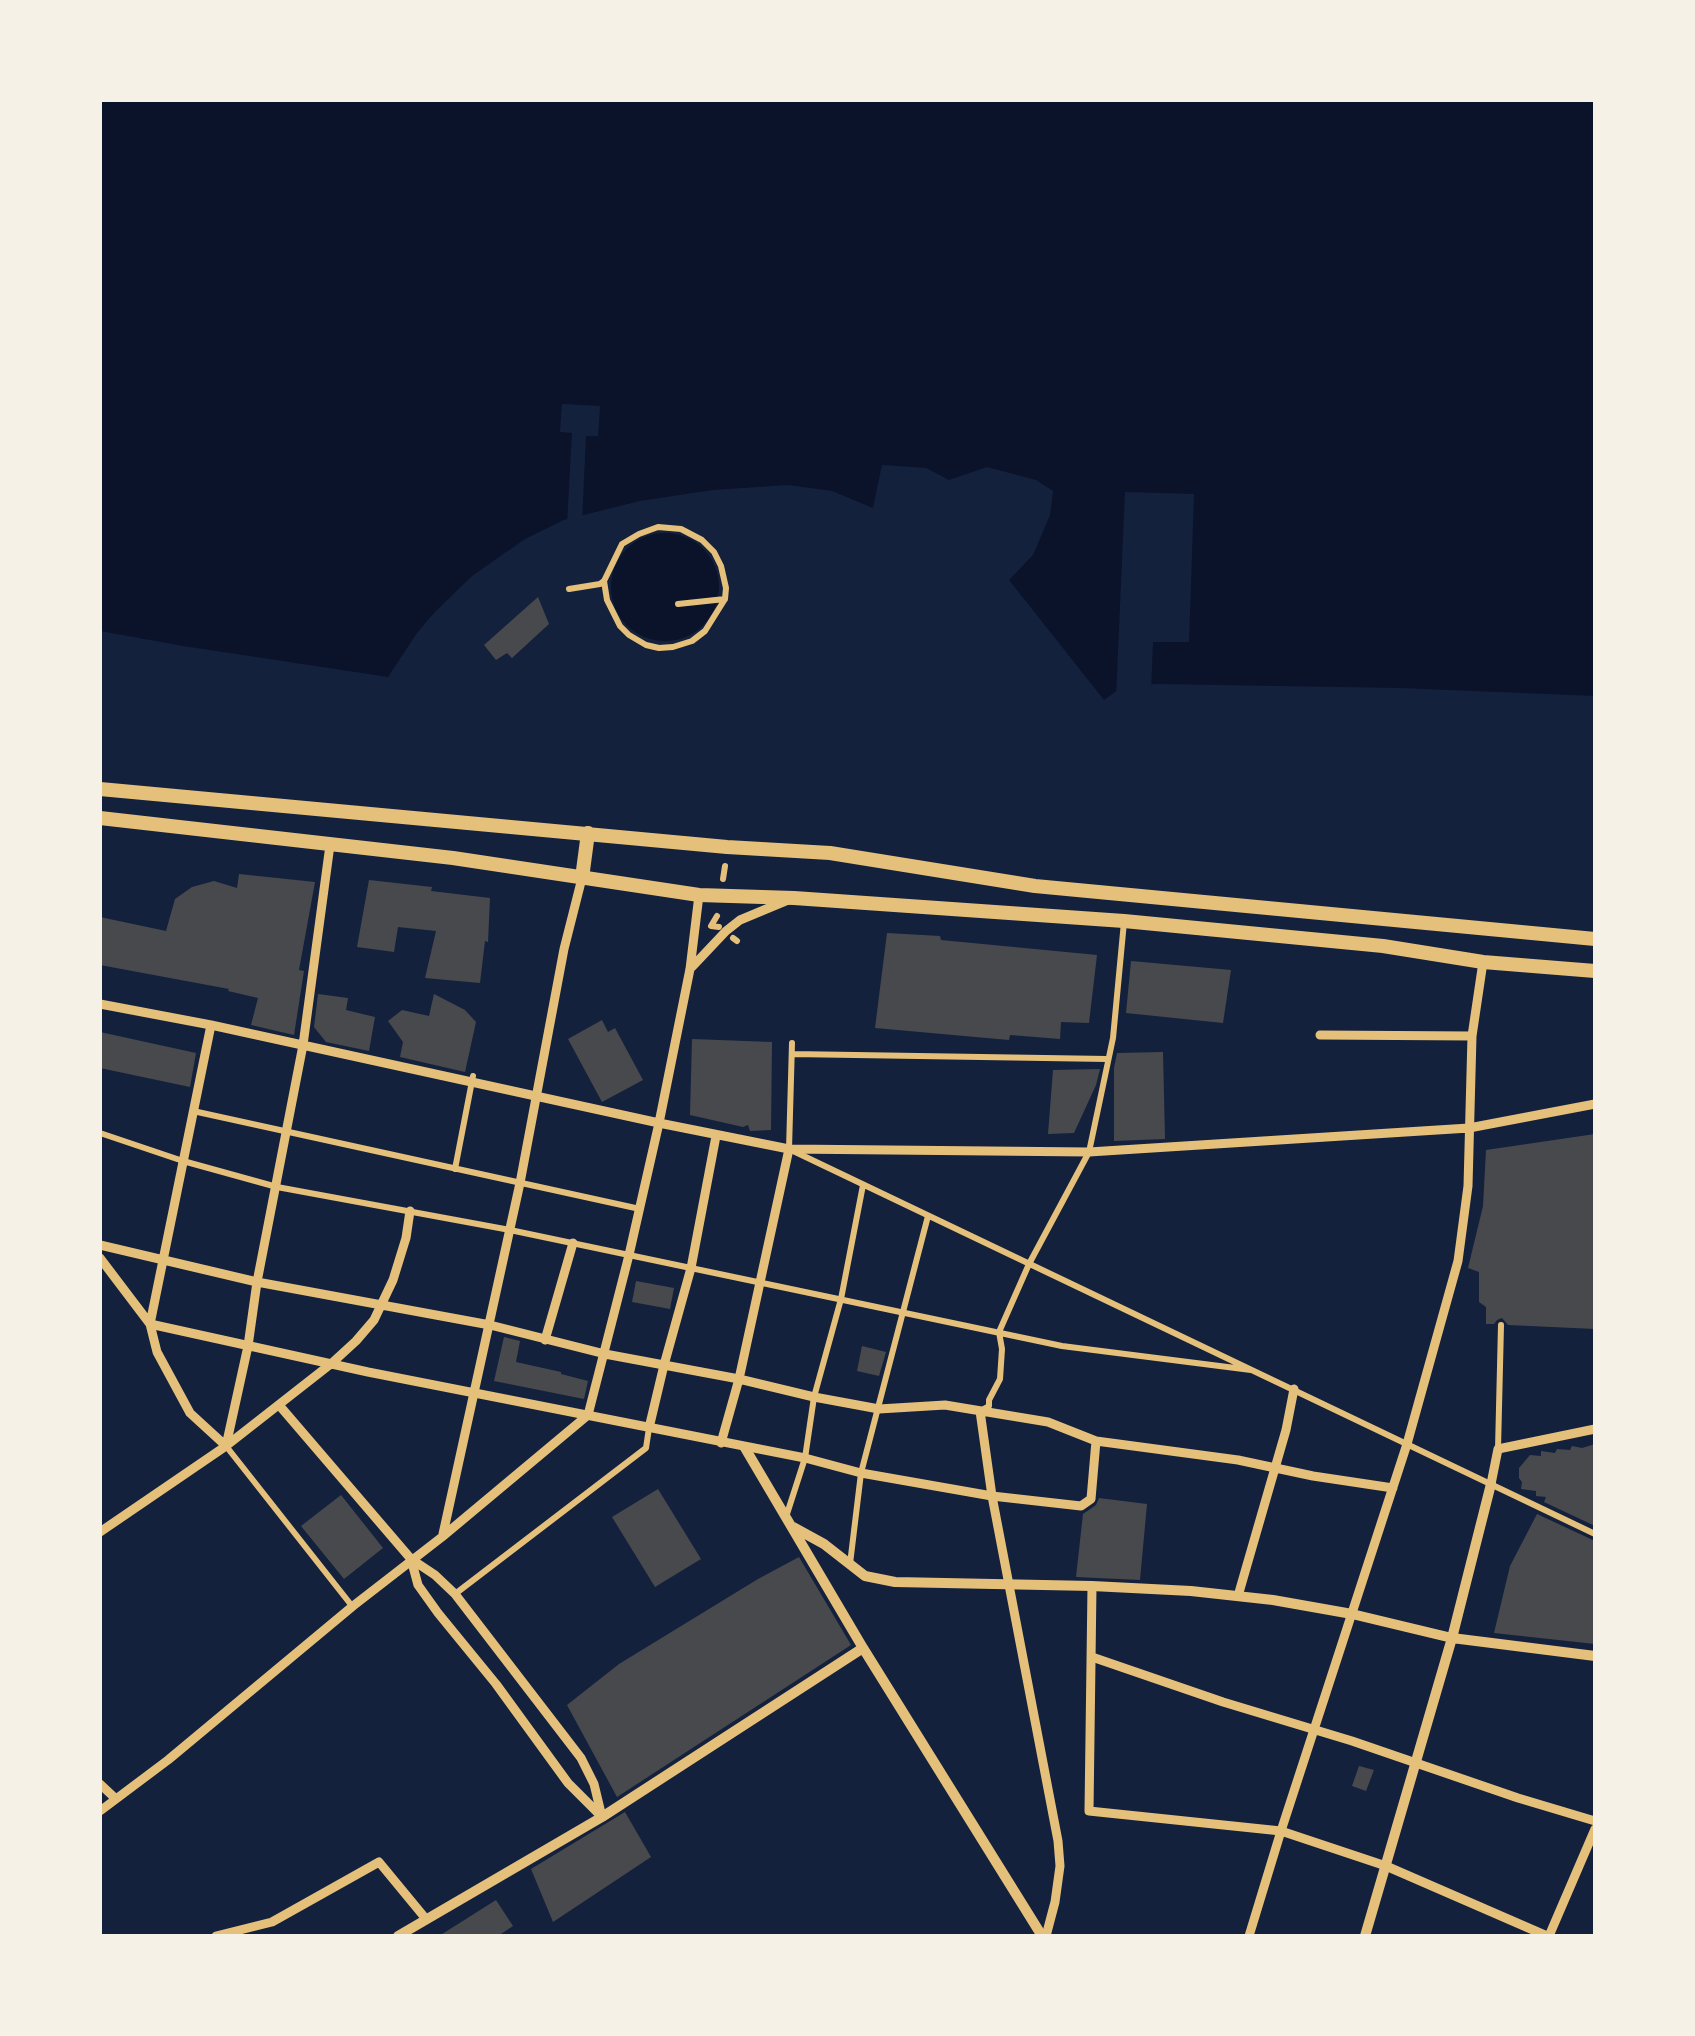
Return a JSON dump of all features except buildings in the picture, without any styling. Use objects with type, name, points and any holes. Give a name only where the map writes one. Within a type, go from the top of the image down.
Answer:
[{"type":"highway","points":[[100,790],[830,854],[1035,886],[1595,939]]},
{"type":"highway","points":[[100,818],[453,858],[699,896],[794,898],[1124,921],[1595,971]]},
{"type":"highway","points":[[582,878],[588,833]]},
{"type":"street","points":[[568,589],[600,584],[622,544],[658,528],[681,529],[702,540],[721,566],[726,588],[705,632],[692,641],[659,648],[646,645],[620,626],[607,600],[604,580]]},
{"type":"street","points":[[678,604],[722,598]]},
{"type":"street","points":[[226,1446],[304,1045],[330,845]]},
{"type":"street","points":[[723,878],[724,866]]},
{"type":"street","points":[[442,1536],[490,1326],[564,949],[582,878]]},
{"type":"street","points":[[100,1811],[168,1760],[588,1414],[606,1354],[659,1123],[690,969],[699,896]]},
{"type":"street","points":[[690,969],[740,920],[794,898]]},
{"type":"street","points":[[717,916],[710,926],[720,927]]},
{"type":"street","points":[[980,1411],[989,1406],[1000,1379],[999,1332],[1029,1264],[1088,1152],[1113,1038],[1124,921]]},
{"type":"street","points":[[1249,1936],[1407,1444],[1458,1261],[1468,1186],[1472,1036],[1482,962]]},
{"type":"street","points":[[100,1017],[102,1004],[212,1024],[789,1149],[1088,1152],[1470,1128],[1595,1104]]},
{"type":"street","points":[[150,1324],[212,1024]]},
{"type":"street","points":[[1320,1035],[1472,1036]]},
{"type":"street","points":[[721,1443],[739,1379],[789,1149],[792,1043]]},
{"type":"street","points":[[792,1054],[1108,1059]]},
{"type":"street","points":[[455,1169],[473,1078]]},
{"type":"street","points":[[194,1112],[640,1209]]},
{"type":"street","points":[[100,1133],[277,1188],[510,1230],[1062,1346],[1251,1370]]},
{"type":"street","points":[[455,1594],[646,1448],[691,1268],[716,1136]]},
{"type":"street","points":[[789,1149],[1595,1534]]},
{"type":"street","points":[[789,1522],[863,1185]]},
{"type":"street","points":[[101,1530],[226,1446],[332,1363],[374,1320],[393,1280],[410,1210]]},
{"type":"street","points":[[850,1564],[861,1474],[928,1216]]},
{"type":"street","points":[[545,1340],[573,1244]]},
{"type":"street","points":[[100,1245],[258,1282],[490,1326],[814,1397],[879,1409],[946,1405],[1048,1422],[1096,1441],[1238,1460],[1392,1488]]},
{"type":"street","points":[[100,1258],[150,1324],[157,1352],[190,1413],[226,1446],[352,1606]]},
{"type":"street","points":[[150,1324],[805,1458],[861,1474],[992,1496],[1081,1506],[1091,1499],[1096,1441]]},
{"type":"street","points":[[1365,1936],[1452,1638],[1498,1450],[1502,1324]]},
{"type":"street","points":[[1238,1596],[1294,1390]]},
{"type":"street","points":[[279,1405],[411,1559],[436,1575],[455,1594],[582,1758],[594,1784],[602,1817]]},
{"type":"street","points":[[980,1411],[1008,1585],[1058,1841],[1060,1866],[1055,1902],[1044,1936]]},
{"type":"street","points":[[1498,1450],[1595,1428]]},
{"type":"street","points":[[745,1448],[863,1648],[1044,1936]]},
{"type":"street","points":[[789,1522],[865,1576],[894,1582],[1192,1591],[1352,1614],[1452,1638],[1595,1656]]},
{"type":"street","points":[[411,1559],[418,1584],[438,1614],[496,1684],[568,1783],[602,1817]]},
{"type":"street","points":[[1092,1586],[1089,1811],[1281,1832],[1386,1866],[1548,1936],[1595,1829]]},
{"type":"street","points":[[399,1936],[602,1817],[863,1648]]},
{"type":"street","points":[[1092,1657],[1595,1821]]},
{"type":"street","points":[[100,1784],[116,1799]]},
{"type":"street","points":[[100,1796],[116,1799]]},
{"type":"street","points":[[216,1936],[272,1922],[379,1862],[426,1919]]},
{"type":"water","points":[[100,100],[1595,100],[1595,696],[1157,684],[1122,687],[1104,700],[1009,580],[1033,555],[1050,515],[1053,491],[1036,480],[987,467],[949,480],[926,468],[882,465],[873,508],[832,491],[788,485],[713,490],[640,501],[564,520],[525,539],[472,576],[417,633],[388,677],[100,631]]},
{"type":"water","points":[[665,533],[686,537],[703,549],[715,566],[719,587],[715,608],[703,625],[686,637],[665,641],[644,637],[627,625],[615,608],[611,587],[615,566],[627,549],[644,537]]},
{"type":"pier","points":[[562,404],[600,406],[598,436],[586,436],[582,521],[567,524],[572,433],[560,432]]},
{"type":"pier","points":[[1125,492],[1194,494],[1189,642],[1153,642],[1151,690],[1123,692],[1116,698]]}]
